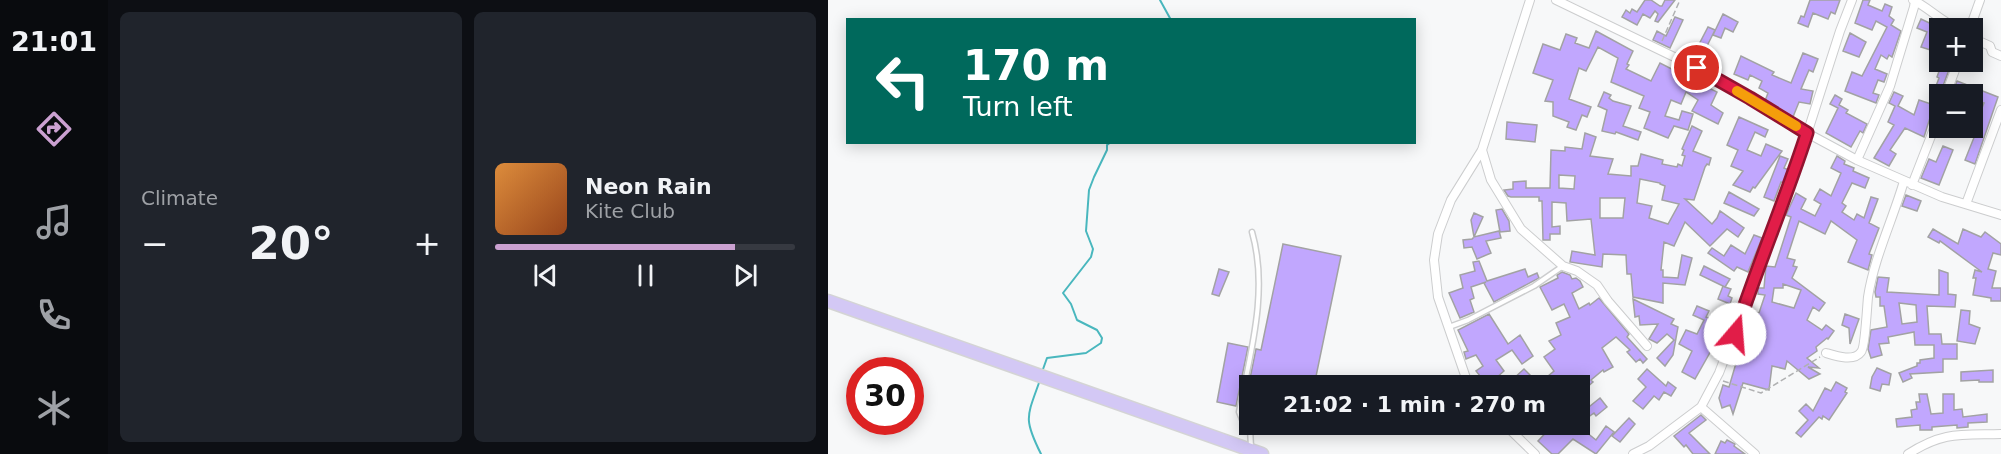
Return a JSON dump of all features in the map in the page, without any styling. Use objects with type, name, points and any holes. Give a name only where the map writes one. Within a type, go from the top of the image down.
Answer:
[{"type":"main road","points":[[828,301],[1255,453]]},
{"type":"street","points":[[1465,375],[1438,297],[1434,260],[1438,234],[1451,200],[1482,150],[1530,0]]},
{"type":"street","points":[[1556,0],[1715,78],[1857,160],[1912,185],[2001,215]]},
{"type":"street","points":[[1633,454],[1649,446],[1701,407],[1716,379],[1790,187],[1852,0]]},
{"type":"street","points":[[1857,160],[1890,86],[1914,7],[1914,0]]},
{"type":"street","points":[[1914,0],[1940,18]]},
{"type":"street","points":[[1974,18],[1980,0]]},
{"type":"street","points":[[1983,43],[1990,46],[1992,52],[2001,56]]},
{"type":"street","points":[[1966,204],[2001,110]]},
{"type":"street","points":[[1912,185],[1930,138]]},
{"type":"street","points":[[1482,150],[1491,180],[1521,229],[1563,266],[1577,271],[1597,285],[1647,346]]},
{"type":"street","points":[[1826,353],[1847,357],[1863,351],[1866,311],[1875,266],[1904,181]]},
{"type":"street","points":[[1701,407],[1755,454]]},
{"type":"street","points":[[1908,454],[1943,436],[2001,434]]},
{"type":"street","points":[[1515,435],[1535,454]]},
{"type":"lane","points":[[1252,232],[1256,246],[1258,300],[1239,412],[1243,422],[1250,428],[1255,453]]},
{"type":"lane","points":[[1449,327],[1468,320],[1534,286],[1563,266]]},
{"type":"path","points":[[1658,50],[1680,0]]},
{"type":"path","points":[[1716,379],[1761,393],[1826,353]]},
{"type":"building","points":[[1645,0],[1651,0],[1662,6],[1665,0],[1675,0],[1658,22],[1655,21],[1658,14],[1655,11],[1650,18],[1643,14],[1637,25],[1622,17],[1626,10],[1630,13],[1632,9],[1637,12]]},
{"type":"building","points":[[1810,0],[1840,0],[1835,14],[1831,12],[1828,19],[1813,13],[1808,27],[1798,23],[1801,16],[1804,17]]},
{"type":"building","points":[[1863,0],[1870,0],[1868,5],[1882,11],[1885,4],[1892,7],[1889,16],[1894,20],[1891,25],[1901,31],[1892,57],[1889,55],[1887,59],[1881,55],[1875,69],[1887,74],[1884,82],[1878,80],[1873,93],[1879,95],[1876,103],[1845,91],[1852,72],[1862,76],[1887,27],[1876,21],[1872,30],[1855,23]]},
{"type":"building","points":[[1723,14],[1738,22],[1733,32],[1725,28],[1721,38],[1713,35]]},
{"type":"building","points":[[1675,17],[1683,20],[1670,48],[1653,40],[1657,31],[1666,36]]},
{"type":"building","points":[[1921,19],[1929,23],[1929,50],[1921,47],[1927,32],[1917,28]]},
{"type":"building","points":[[1708,27],[1715,30],[1702,56],[1695,52]]},
{"type":"building","points":[[1596,31],[1633,51],[1626,69],[1651,81],[1660,63],[1717,92],[1711,105],[1723,113],[1718,124],[1692,111],[1698,100],[1686,92],[1681,104],[1671,100],[1665,116],[1679,120],[1682,111],[1693,114],[1688,130],[1674,126],[1668,138],[1644,128],[1650,112],[1639,108],[1644,96],[1611,82],[1618,58],[1598,47],[1586,71],[1579,68],[1569,99],[1591,107],[1587,117],[1582,115],[1576,130],[1567,127],[1569,122],[1553,116],[1553,102],[1545,101],[1553,80],[1533,73],[1543,44],[1560,50],[1566,34],[1577,38],[1575,43],[1589,48]]},
{"type":"building","points":[[1850,33],[1866,42],[1859,57],[1843,51]]},
{"type":"building","points":[[1803,53],[1818,59],[1813,72],[1809,70],[1801,89],[1813,91],[1810,104],[1799,102],[1793,117],[1765,101],[1768,93],[1759,88],[1762,81],[1750,75],[1748,80],[1734,74],[1741,56],[1774,72],[1772,75],[1791,83]]},
{"type":"building","points":[[1939,72],[1948,72],[1944,84],[1937,84],[1939,78],[1937,77]]},
{"type":"building","points":[[1983,91],[1998,97],[1975,164],[1965,160],[1974,138],[1983,138]]},
{"type":"building","points":[[1604,92],[1611,95],[1609,98],[1613,101],[1631,106],[1623,126],[1641,132],[1638,140],[1616,132],[1615,134],[1602,131],[1607,110],[1598,106]]},
{"type":"building","points":[[1894,92],[1903,96],[1898,106],[1914,115],[1919,100],[1929,103],[1929,121],[1924,137],[1905,128],[1890,150],[1896,154],[1889,166],[1874,158],[1894,125],[1888,122],[1895,106],[1889,103]]},
{"type":"building","points":[[1835,95],[1842,99],[1839,105],[1848,110],[1846,113],[1867,124],[1863,133],[1860,131],[1851,147],[1826,133],[1838,108],[1830,104]]},
{"type":"building","points":[[1739,117],[1768,130],[1765,137],[1755,132],[1747,150],[1761,156],[1766,144],[1782,151],[1750,192],[1733,185],[1743,171],[1731,166],[1738,150],[1727,145]]},
{"type":"building","points":[[1507,122],[1537,125],[1535,142],[1506,139]]},
{"type":"building","points":[[1692,126],[1702,131],[1693,151],[1711,158],[1709,165],[1705,167],[1694,200],[1685,199],[1712,224],[1720,211],[1744,228],[1738,237],[1727,229],[1710,246],[1685,222],[1674,246],[1664,242],[1661,270],[1663,270],[1663,277],[1678,278],[1682,255],[1692,258],[1685,285],[1663,283],[1663,303],[1633,297],[1631,274],[1627,274],[1626,255],[1603,254],[1602,267],[1570,262],[1572,251],[1595,255],[1591,219],[1567,221],[1566,203],[1552,202],[1552,227],[1560,226],[1560,234],[1550,234],[1550,240],[1543,240],[1542,201],[1539,201],[1539,197],[1511,197],[1504,190],[1513,189],[1513,182],[1526,181],[1526,188],[1550,188],[1551,150],[1565,151],[1565,147],[1582,149],[1585,133],[1596,137],[1590,156],[1613,159],[1608,174],[1631,176],[1631,166],[1638,166],[1641,154],[1663,160],[1662,164],[1682,166],[1685,156],[1682,155],[1684,150],[1682,149]],"holes":[[[1559,175],[1575,176],[1574,189],[1559,188]],[[1640,179],[1665,186],[1662,200],[1679,204],[1668,224],[1649,218],[1652,206],[1637,203]],[[1600,198],[1625,198],[1623,218],[1600,218]]]},
{"type":"building","points":[[1943,146],[1953,150],[1939,185],[1921,178],[1929,159],[1936,162]]},
{"type":"building","points":[[1780,156],[1788,159],[1784,168],[1789,170],[1784,183],[1781,182],[1774,201],[1764,197]]},
{"type":"building","points":[[1837,156],[1845,161],[1844,164],[1854,168],[1853,171],[1869,178],[1865,188],[1852,183],[1842,203],[1846,206],[1842,212],[1854,220],[1857,214],[1864,218],[1871,197],[1878,199],[1869,223],[1879,228],[1869,254],[1872,255],[1868,270],[1848,262],[1857,240],[1831,221],[1825,234],[1799,221],[1787,258],[1795,260],[1793,266],[1797,267],[1792,278],[1825,303],[1819,311],[1813,307],[1807,320],[1822,330],[1826,325],[1834,331],[1828,339],[1816,347],[1817,351],[1807,358],[1819,368],[1808,367],[1820,374],[1809,379],[1787,361],[1785,369],[1772,366],[1769,390],[1743,383],[1733,414],[1730,405],[1722,408],[1719,398],[1723,385],[1729,387],[1742,343],[1756,347],[1761,329],[1746,326],[1749,311],[1759,313],[1765,295],[1758,294],[1758,288],[1764,288],[1766,266],[1775,267],[1791,217],[1786,215],[1796,193],[1806,199],[1801,209],[1815,216],[1821,204],[1814,200],[1820,189],[1831,196],[1841,173],[1831,168]],"holes":[[[1783,284],[1801,290],[1794,308],[1772,302],[1774,288],[1783,288]]]},
{"type":"building","points":[[1729,192],[1759,209],[1754,216],[1724,203]]},
{"type":"building","points":[[1906,195],[1921,201],[1917,211],[1902,206]]},
{"type":"building","points":[[1502,209],[1509,221],[1510,231],[1500,232],[1496,210]]},
{"type":"building","points":[[1474,213],[1483,217],[1474,237],[1471,220]]},
{"type":"building","points":[[1933,229],[1958,244],[1963,229],[1981,237],[1985,232],[2001,244],[2001,255],[1993,253],[1988,269],[1996,271],[1992,288],[2001,288],[2001,301],[1991,301],[1991,298],[1973,295],[1975,270],[1982,272],[1940,241],[1939,243],[1928,237]]},
{"type":"building","points":[[1499,231],[1501,238],[1486,241],[1491,253],[1477,259],[1472,247],[1464,248],[1463,240]]},
{"type":"building","points":[[1754,235],[1762,238],[1748,272],[1737,267],[1734,271],[1708,253],[1712,248],[1724,256],[1731,245],[1745,254]]},
{"type":"building","points":[[1283,244],[1341,256],[1316,375],[1251,375],[1256,349],[1261,350]]},
{"type":"building","points":[[1479,261],[1487,281],[1525,269],[1528,277],[1537,273],[1539,278],[1494,302],[1484,283],[1486,282],[1471,287],[1474,298],[1470,300],[1474,312],[1460,318],[1449,293],[1463,288],[1460,275],[1475,271],[1473,262]]},
{"type":"building","points":[[1704,266],[1730,279],[1725,287],[1731,289],[1728,296],[1732,298],[1730,304],[1718,299],[1723,286],[1700,275]]},
{"type":"building","points":[[1219,269],[1229,272],[1219,296],[1212,294]]},
{"type":"building","points":[[1939,270],[1948,273],[1948,294],[1956,295],[1955,307],[1927,306],[1929,334],[1941,334],[1942,344],[1957,344],[1957,359],[1943,359],[1943,372],[1910,374],[1912,378],[1903,382],[1899,373],[1917,366],[1920,360],[1934,358],[1934,345],[1915,345],[1914,332],[1888,337],[1889,343],[1879,344],[1882,355],[1871,358],[1868,349],[1871,330],[1887,327],[1884,306],[1880,306],[1880,297],[1876,297],[1875,292],[1878,277],[1889,278],[1887,292],[1939,295]],"holes":[[[1899,303],[1916,305],[1917,322],[1902,324]]]},
{"type":"building","points":[[1562,272],[1580,281],[1583,287],[1572,293],[1579,309],[1599,298],[1629,334],[1627,337],[1647,359],[1643,363],[1640,359],[1636,362],[1627,352],[1630,350],[1616,337],[1602,348],[1613,367],[1604,372],[1603,370],[1591,380],[1593,382],[1590,385],[1590,375],[1549,375],[1554,371],[1544,357],[1555,349],[1549,341],[1561,335],[1556,323],[1570,317],[1564,304],[1552,310],[1540,287],[1558,278],[1557,275]]},
{"type":"building","points":[[1633,299],[1674,319],[1671,324],[1678,327],[1673,355],[1665,366],[1657,358],[1674,340],[1667,334],[1657,343],[1649,339],[1658,324],[1640,325],[1639,316],[1635,317]]},
{"type":"building","points":[[1697,306],[1709,311],[1706,317],[1716,321],[1713,327],[1726,333],[1721,344],[1716,342],[1695,379],[1682,372],[1692,351],[1679,344],[1686,330],[1697,334],[1704,320],[1693,315]]},
{"type":"building","points":[[1961,310],[1970,311],[1969,324],[1980,328],[1975,344],[1957,341]]},
{"type":"building","points":[[1489,314],[1508,344],[1520,335],[1533,356],[1522,364],[1512,350],[1496,360],[1504,371],[1500,375],[1479,375],[1476,371],[1483,366],[1476,355],[1466,359],[1464,352],[1468,351],[1458,330]]},
{"type":"building","points":[[1845,314],[1859,319],[1850,344],[1849,328],[1842,325]]},
{"type":"building","points":[[1228,343],[1248,347],[1242,375],[1239,375],[1236,406],[1217,402]]},
{"type":"building","points":[[1877,368],[1891,374],[1889,385],[1882,384],[1880,391],[1870,388]]},
{"type":"building","points":[[1524,369],[1530,375],[1517,375]]},
{"type":"building","points":[[1647,369],[1666,386],[1668,382],[1676,388],[1671,396],[1664,392],[1659,400],[1654,396],[1643,409],[1633,401],[1646,387],[1638,379]]},
{"type":"building","points":[[1993,370],[1993,382],[1961,381],[1961,372]]},
{"type":"building","points":[[1836,382],[1847,388],[1845,392],[1847,393],[1829,420],[1823,416],[1822,419],[1819,417],[1801,437],[1796,433],[1808,420],[1799,411],[1806,404],[1813,411],[1825,388],[1831,391]]},
{"type":"building","points":[[1919,394],[1927,394],[1931,414],[1943,413],[1943,394],[1954,394],[1954,410],[1962,409],[1963,417],[1987,414],[1987,422],[1968,423],[1968,427],[1957,428],[1957,425],[1932,427],[1932,430],[1920,430],[1920,425],[1897,427],[1896,419],[1912,417],[1911,410],[1917,409],[1916,402],[1920,402]]},
{"type":"building","points":[[1600,398],[1607,407],[1596,416],[1594,413],[1590,416],[1590,406]]},
{"type":"building","points":[[1701,415],[1706,420],[1689,433],[1710,454],[1693,454],[1674,436]]},
{"type":"building","points":[[1629,418],[1635,424],[1620,442],[1612,436]]},
{"type":"building","points":[[1606,426],[1614,432],[1596,454],[1573,439],[1558,454],[1552,454],[1538,441],[1544,435],[1590,435],[1596,440]]},
{"type":"building","points":[[1727,440],[1745,454],[1715,454],[1721,441],[1725,443]]},
{"type":"waterway","points":[[1160,0],[1170,18]]},
{"type":"waterway","points":[[1042,372],[1047,358],[1086,353],[1101,343],[1102,338],[1097,330],[1077,320],[1071,304],[1063,293],[1091,257],[1093,249],[1086,231],[1089,190],[1108,144]]},
{"type":"waterway","points":[[1040,380],[1030,410],[1029,425],[1041,454]]},
{"type":"slow traffic","points":[[1737,91],[1796,126]]},
{"type":"route","points":[[1697,68],[1807,133],[1790,187],[1748,293],[1735,334]]}]
